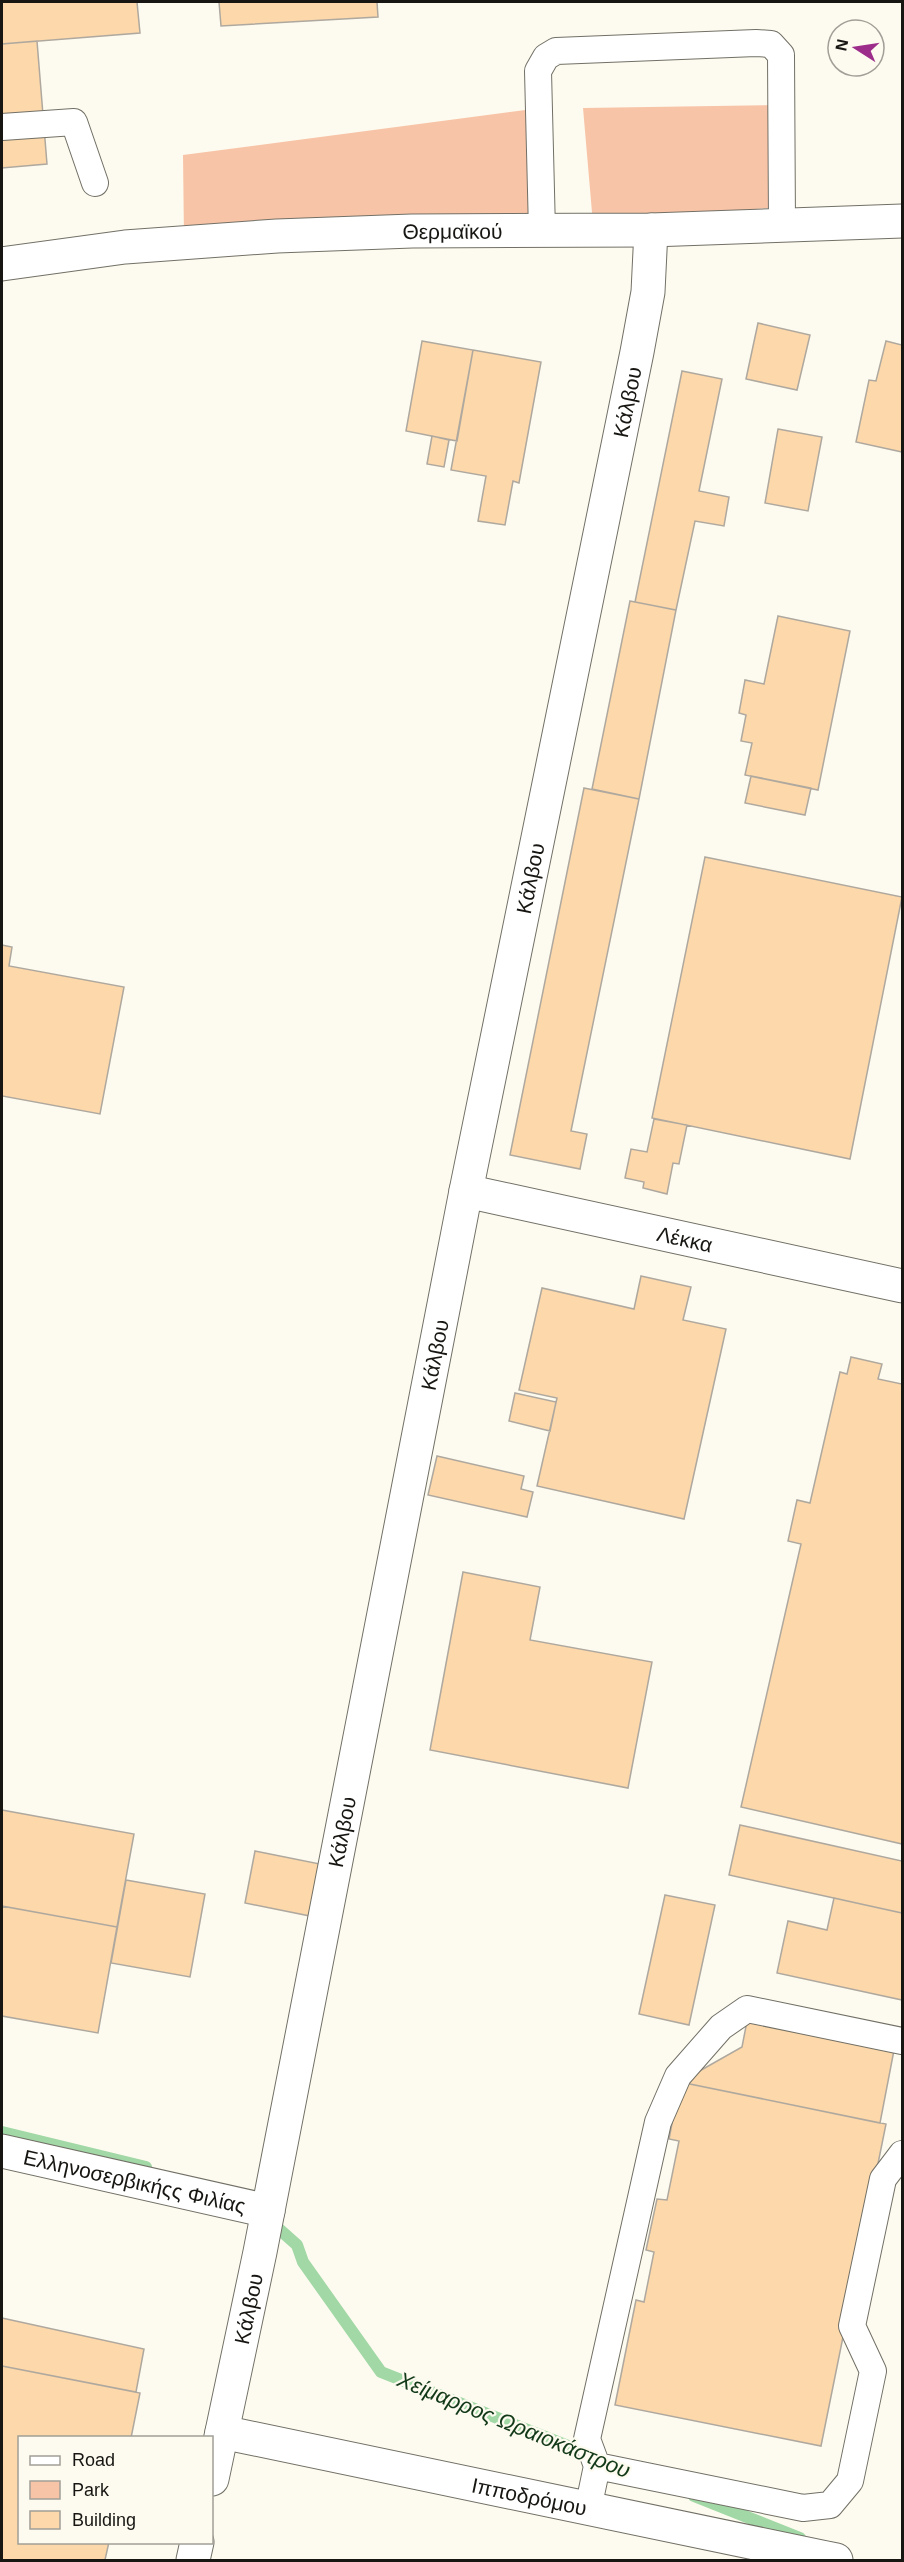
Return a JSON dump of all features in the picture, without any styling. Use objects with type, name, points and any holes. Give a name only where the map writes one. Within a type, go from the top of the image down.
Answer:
[{"type":"street","name":"Θερμαϊκού","points":[[2,264],[125,247],[277,236],[412,231],[651,230],[903,221]]},
{"type":"street","name":"Κάλβου","points":[[213,2474],[268,2211],[466,1191],[637,352],[648,292],[651,230]]},
{"type":"street","name":"Λέκκα","points":[[466,1191],[903,1286]]},
{"type":"street","name":"Ελληνοσερβικήςς Φιλίας","points":[[2,2151],[268,2211]]},
{"type":"street","name":"Ιπποδρόμου","points":[[222,2432],[803,2557],[836,2560]]},
{"type":"street","points":[[193,2560],[197,2544]]},
{"type":"lane","points":[[542,231],[538,71],[546,57],[556,51],[756,43],[771,44],[781,55],[782,225]]},
{"type":"lane","points":[[2,127],[74,122],[96,183]]},
{"type":"lane","points":[[588,2509],[597,2466],[587,2439],[658,2122],[678,2076],[721,2027],[747,2009],[903,2041]]},
{"type":"lane","points":[[597,2466],[803,2508],[830,2505],[850,2481],[873,2371],[852,2326],[883,2179],[903,2154]]},
{"type":"green space","points":[[779,105],[778,207],[593,224],[583,108]]},
{"type":"green space","points":[[533,109],[530,216],[184,239],[183,155]]},
{"type":"building","points":[[2,2],[137,2],[140,33],[2,44]]},
{"type":"building","points":[[219,2],[377,2],[378,17],[221,26]]},
{"type":"building","points":[[37,41],[47,164],[2,168],[2,44]]},
{"type":"building","points":[[758,323],[810,335],[797,390],[746,379]]},
{"type":"building","points":[[422,341],[473,350],[457,441],[406,431]]},
{"type":"building","points":[[886,341],[902,345],[902,452],[856,442],[869,380],[876,381]]},
{"type":"building","points":[[473,350],[541,362],[519,483],[513,481],[505,525],[478,521],[486,476],[451,470]]},
{"type":"building","points":[[682,371],[722,379],[699,491],[729,497],[724,526],[695,521],[676,610],[635,602]]},
{"type":"building","points":[[778,429],[822,437],[808,511],[765,503]]},
{"type":"building","points":[[432,436],[449,440],[444,467],[427,464]]},
{"type":"building","points":[[630,601],[676,610],[639,799],[592,789]]},
{"type":"building","points":[[778,616],[850,631],[818,790],[745,775],[752,743],[741,741],[746,715],[739,713],[745,680],[764,684]]},
{"type":"building","points":[[751,776],[811,788],[805,815],[745,803]]},
{"type":"building","points":[[584,788],[639,799],[571,1131],[587,1134],[580,1169],[510,1155]]},
{"type":"building","points":[[705,857],[902,897],[850,1159],[652,1118]]},
{"type":"building","points":[[2,945],[12,947],[9,966],[124,987],[100,1114],[2,1096]]},
{"type":"building","points":[[654,1119],[687,1125],[679,1164],[673,1163],[667,1194],[643,1188],[644,1182],[625,1178],[631,1149],[647,1152]]},
{"type":"building","points":[[641,1276],[691,1287],[683,1320],[726,1329],[684,1519],[537,1486],[557,1398],[519,1390],[542,1288],[634,1309]]},
{"type":"building","points":[[851,1357],[882,1364],[878,1379],[902,1384],[902,1844],[741,1807],[801,1544],[788,1541],[797,1500],[810,1503],[840,1372],[847,1374]]},
{"type":"building","points":[[515,1393],[556,1402],[550,1431],[509,1421]]},
{"type":"building","points":[[437,1456],[524,1476],[521,1489],[533,1492],[527,1517],[428,1495]]},
{"type":"building","points":[[463,1572],[540,1587],[530,1640],[652,1662],[628,1788],[430,1750]]},
{"type":"building","points":[[2,1810],[134,1834],[117,1927],[2,1906]]},
{"type":"building","points":[[740,1825],[902,1861],[902,1913],[729,1875]]},
{"type":"building","points":[[255,1851],[325,1865],[315,1917],[245,1903]]},
{"type":"building","points":[[126,1880],[205,1894],[190,1977],[111,1963]]},
{"type":"building","points":[[665,1895],[715,1905],[689,2025],[639,2014]]},
{"type":"building","points":[[834,1898],[902,1913],[902,2000],[777,1973],[788,1921],[827,1930]]},
{"type":"building","points":[[2,1906],[117,1927],[98,2033],[2,2016]]},
{"type":"building","points":[[748,2016],[895,2045],[880,2123],[680,2082],[742,2047]]},
{"type":"building","points":[[680,2082],[886,2124],[821,2446],[615,2405],[636,2300],[644,2302],[654,2252],[646,2250],[657,2199],[667,2200],[679,2141],[669,2139]]},
{"type":"building","points":[[2,2318],[144,2349],[136,2392],[2,2366]]},
{"type":"building","points":[[2,2366],[140,2393],[131,2436],[18,2436],[18,2544],[109,2544],[105,2560],[2,2560]]},
{"type":"waterway","name":"Χείμαρρος Ωραιοκάστρου","points":[[2,2132],[146,2167]]},
{"type":"waterway","name":"Χείμαρρος Ωραιοκάστρου","points":[[270,2221],[297,2245],[303,2262],[381,2372],[591,2455]]},
{"type":"waterway","name":"Χείμαρρος Ωραιοκάστρου","points":[[694,2496],[800,2538]]}]
